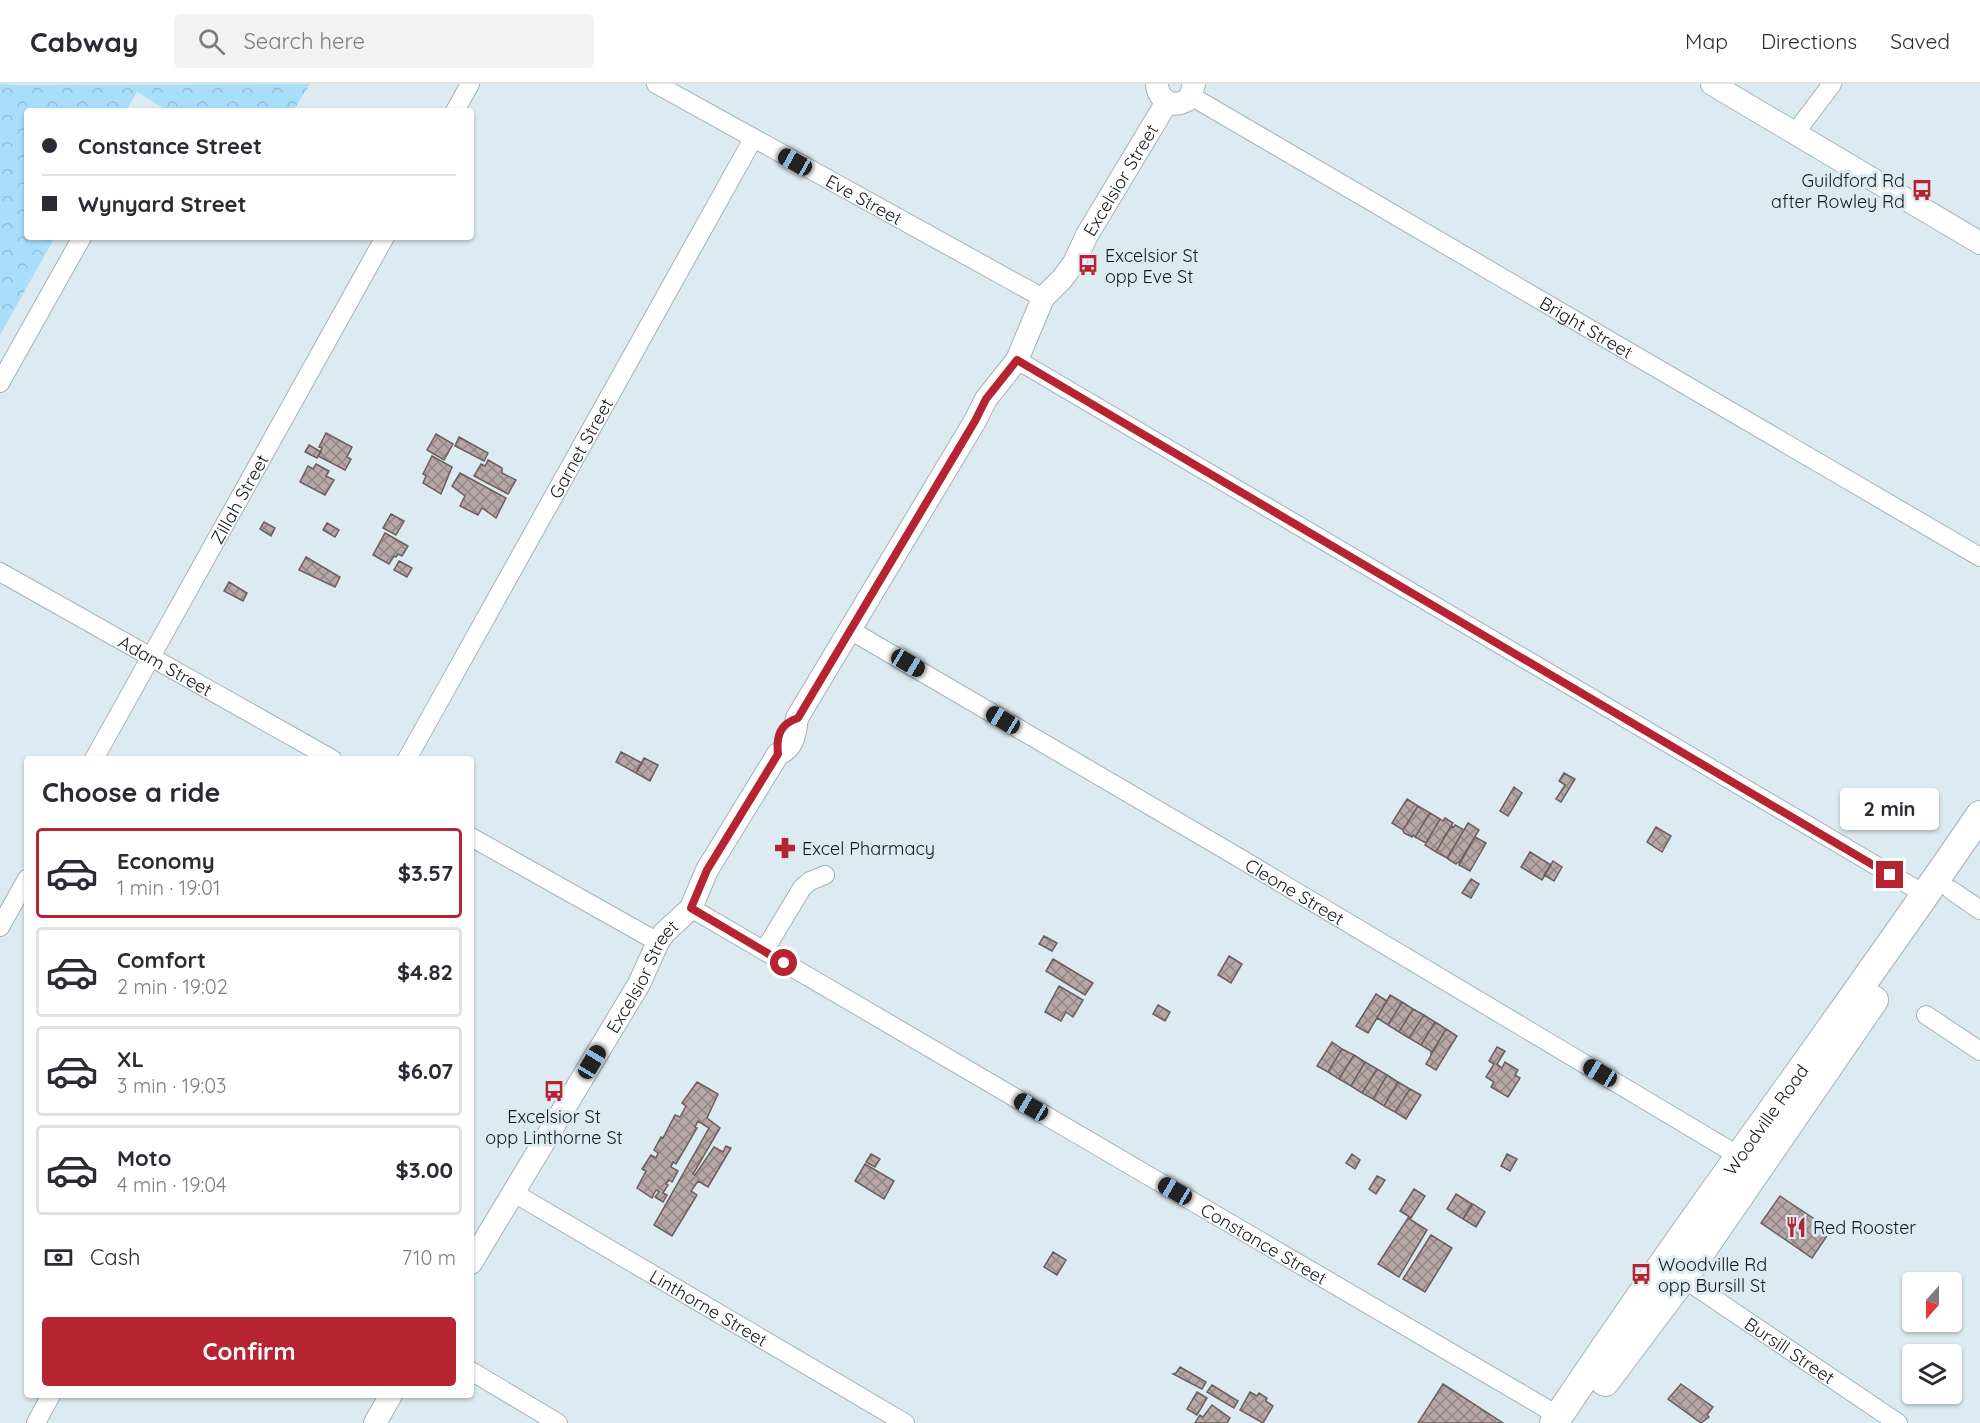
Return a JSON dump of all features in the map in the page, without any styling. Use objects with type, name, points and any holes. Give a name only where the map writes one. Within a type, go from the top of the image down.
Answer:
[{"type":"main road","name":"Woodville Road","points":[[1563,1421],[1683,1278],[1938,893],[1980,815]]},
{"type":"main road","name":"Woodville Road","points":[[1563,1421],[1739,1156],[1938,893],[1980,848]]},
{"type":"street","points":[[457,108],[470,84]]},
{"type":"street","name":"Eve Street","points":[[656,84],[1043,298]]},
{"type":"street","points":[[1712,84],[1980,243]]},
{"type":"street","points":[[1795,133],[1832,84]]},
{"type":"street","points":[[1162,93],[1180,104],[1192,90]]},
{"type":"street","name":"Bright Street","points":[[1192,90],[1980,557]]},
{"type":"street","name":"Excelsior Street","points":[[474,1258],[639,984],[658,942],[664,933],[691,908],[707,870],[778,754],[788,748],[793,739],[798,718],[986,399],[1017,360],[1043,298],[1074,263],[1162,93]]},
{"type":"street","name":"Garnet Street","points":[[409,756],[753,139]]},
{"type":"street","points":[[0,383],[80,240]]},
{"type":"street","name":"Zillah Street","points":[[96,756],[383,240]]},
{"type":"street","points":[[1017,360],[1938,893],[1980,910]]},
{"type":"street","name":"Adam Street","points":[[0,572],[327,756]]},
{"type":"street","name":"Cleone Street","points":[[850,630],[1226,850],[1739,1156]]},
{"type":"street","points":[[474,839],[658,942]]},
{"type":"street","points":[[764,951],[802,888],[810,881],[825,875]]},
{"type":"street","points":[[0,927],[24,884]]},
{"type":"street","name":"Constance Street","points":[[691,908],[1563,1421]]},
{"type":"street","points":[[1926,1015],[1980,1051]]},
{"type":"street","name":"Linthorne Street","points":[[514,1193],[905,1423]]},
{"type":"street","name":"Bursill Street","points":[[1683,1278],[1898,1423]]},
{"type":"street","points":[[474,1373],[558,1423]]},
{"type":"street","points":[[36,1423],[49,1398]]},
{"type":"street","points":[[375,1423],[389,1398]]},
{"type":"green space","points":[[0,84],[310,84],[295,108],[163,108],[137,92],[128,108],[24,108],[24,240],[53,240],[0,335]]},
{"type":"building","points":[[326,433],[352,447],[347,457],[351,459],[345,470],[318,456],[322,448],[319,447]]},
{"type":"building","points":[[436,434],[453,444],[444,460],[427,450]]},
{"type":"building","points":[[459,437],[488,453],[484,461],[455,446]]},
{"type":"building","points":[[309,445],[321,452],[317,458],[305,452]]},
{"type":"building","points":[[432,456],[452,467],[441,494],[423,483],[426,476],[423,474]]},
{"type":"building","points":[[488,460],[502,468],[502,473],[516,480],[508,494],[474,476],[481,464],[485,466]]},
{"type":"building","points":[[316,464],[329,471],[326,476],[334,480],[325,495],[300,482],[308,466],[313,469]]},
{"type":"building","points":[[460,473],[506,498],[496,518],[482,508],[478,515],[460,506],[465,496],[452,486]]},
{"type":"building","points":[[391,514],[404,521],[396,535],[383,528]]},
{"type":"building","points":[[264,522],[275,528],[271,536],[260,529]]},
{"type":"building","points":[[327,523],[339,530],[335,537],[323,530]]},
{"type":"building","points":[[385,533],[408,546],[402,556],[398,554],[394,556],[389,564],[373,555]]},
{"type":"building","points":[[306,557],[340,577],[335,587],[299,570]]},
{"type":"building","points":[[399,561],[412,568],[407,577],[394,570]]},
{"type":"building","points":[[229,582],[247,593],[243,601],[224,591]]},
{"type":"building","points":[[621,752],[642,763],[636,773],[616,762]]},
{"type":"building","points":[[644,758],[658,765],[650,781],[636,773]]},
{"type":"building","points":[[1564,773],[1575,779],[1561,802],[1556,799],[1565,785],[1559,781]]},
{"type":"building","points":[[1514,787],[1522,793],[1508,816],[1500,811]]},
{"type":"building","points":[[1407,799],[1418,806],[1403,830],[1392,823]]},
{"type":"building","points":[[1418,806],[1430,813],[1415,837],[1413,835],[1412,837],[1403,830]]},
{"type":"building","points":[[1430,813],[1440,819],[1426,843],[1415,837]]},
{"type":"building","points":[[1445,818],[1453,823],[1436,852],[1425,845],[1440,819],[1443,821]]},
{"type":"building","points":[[1468,823],[1479,830],[1459,863],[1456,864],[1448,857]]},
{"type":"building","points":[[1455,825],[1464,830],[1447,858],[1436,852],[1451,826]]},
{"type":"building","points":[[1656,827],[1671,836],[1662,852],[1647,842]]},
{"type":"building","points":[[1475,837],[1486,843],[1470,871],[1459,865]]},
{"type":"building","points":[[1530,852],[1551,865],[1542,880],[1521,867]]},
{"type":"building","points":[[1553,861],[1562,867],[1554,881],[1544,875]]},
{"type":"building","points":[[1471,879],[1479,884],[1471,898],[1462,893]]},
{"type":"building","points":[[1044,936],[1057,943],[1052,951],[1039,944]]},
{"type":"building","points":[[1229,956],[1242,964],[1231,983],[1218,975]]},
{"type":"building","points":[[1053,959],[1093,983],[1085,995],[1046,971]]},
{"type":"building","points":[[1059,986],[1083,1000],[1073,1017],[1066,1012],[1061,1021],[1045,1012]]},
{"type":"building","points":[[1376,994],[1387,1001],[1368,1033],[1356,1026]]},
{"type":"building","points":[[1390,995],[1402,1002],[1388,1025],[1377,1018]]},
{"type":"building","points":[[1402,1002],[1413,1009],[1399,1032],[1388,1025]]},
{"type":"building","points":[[1158,1005],[1170,1012],[1165,1021],[1153,1014]]},
{"type":"building","points":[[1413,1009],[1424,1015],[1409,1038],[1399,1032]]},
{"type":"building","points":[[1424,1015],[1435,1022],[1421,1045],[1409,1038]]},
{"type":"building","points":[[1435,1022],[1446,1029],[1431,1054],[1431,1051],[1421,1045]]},
{"type":"building","points":[[1446,1029],[1457,1036],[1436,1070],[1426,1064]]},
{"type":"building","points":[[1332,1042],[1342,1049],[1328,1072],[1317,1066]]},
{"type":"building","points":[[1497,1047],[1505,1051],[1497,1064],[1502,1068],[1505,1062],[1518,1070],[1515,1075],[1520,1078],[1508,1097],[1491,1087],[1494,1082],[1486,1077],[1494,1064],[1489,1061]]},
{"type":"building","points":[[1342,1049],[1354,1055],[1339,1079],[1328,1072]]},
{"type":"building","points":[[1354,1055],[1365,1062],[1351,1086],[1339,1079]]},
{"type":"building","points":[[1365,1062],[1377,1069],[1362,1093],[1351,1086]]},
{"type":"building","points":[[1377,1069],[1387,1075],[1373,1099],[1362,1093]]},
{"type":"building","points":[[1387,1075],[1398,1082],[1384,1106],[1373,1099]]},
{"type":"building","points":[[697,1082],[718,1094],[707,1118],[720,1128],[693,1174],[695,1175],[714,1147],[723,1152],[726,1146],[731,1148],[708,1187],[698,1181],[691,1191],[697,1195],[672,1236],[654,1225],[709,1128],[698,1121],[695,1127],[697,1128],[676,1164],[673,1162],[671,1167],[678,1171],[672,1182],[669,1180],[666,1184],[668,1185],[663,1193],[667,1195],[663,1202],[655,1197],[659,1192],[656,1190],[652,1198],[637,1188],[646,1171],[642,1169],[651,1155],[656,1158],[658,1153],[654,1150],[661,1137],[663,1138],[675,1115],[680,1117],[686,1106],[682,1103]]},
{"type":"building","points":[[1398,1082],[1410,1089],[1395,1112],[1384,1106]]},
{"type":"building","points":[[1410,1089],[1421,1095],[1406,1119],[1395,1112]]},
{"type":"building","points":[[871,1154],[880,1159],[875,1167],[866,1162]]},
{"type":"building","points":[[1352,1154],[1360,1160],[1355,1169],[1346,1163]]},
{"type":"building","points":[[1507,1154],[1517,1159],[1510,1171],[1501,1166]]},
{"type":"building","points":[[865,1164],[894,1181],[884,1199],[855,1181]]},
{"type":"building","points":[[1377,1176],[1385,1180],[1376,1194],[1369,1189]]},
{"type":"building","points":[[1414,1189],[1425,1196],[1411,1218],[1400,1211]]},
{"type":"building","points":[[1456,1194],[1472,1204],[1463,1219],[1447,1209]]},
{"type":"building","name":"Red Rooster","points":[[1780,1196],[1831,1230],[1812,1258],[1761,1223]]},
{"type":"building","points":[[1473,1204],[1485,1212],[1476,1227],[1463,1219]]},
{"type":"building","points":[[1408,1218],[1427,1230],[1399,1277],[1378,1264]]},
{"type":"building","points":[[1431,1235],[1452,1248],[1425,1292],[1403,1279]]},
{"type":"building","points":[[1053,1252],[1066,1260],[1057,1275],[1044,1267]]},
{"type":"building","points":[[1180,1367],[1206,1382],[1202,1389],[1173,1374]]},
{"type":"building","points":[[1443,1384],[1503,1423],[1418,1423]]},
{"type":"building","points":[[1681,1384],[1713,1407],[1707,1415],[1709,1417],[1701,1423],[1668,1399]]},
{"type":"building","points":[[1212,1385],[1238,1401],[1234,1408],[1207,1392]]},
{"type":"building","points":[[1197,1392],[1207,1398],[1197,1415],[1187,1409]]},
{"type":"building","points":[[1250,1392],[1257,1396],[1259,1393],[1273,1406],[1263,1423],[1240,1410]]},
{"type":"building","points":[[1212,1405],[1230,1418],[1227,1423],[1195,1423],[1200,1415],[1203,1417]]},
{"type":"place","name":"Guildford Rd after Rowley Rd","points":[[1922,190]]},
{"type":"place","name":"Excelsior St opp Eve St","points":[[1088,265]]},
{"type":"place","name":"Excel Pharmacy","points":[[785,848]]},
{"type":"place","name":"Excelsior St opp Linthorne St","points":[[554,1091]]},
{"type":"place","name":"Red Rooster","points":[[1796,1227]]},
{"type":"place","name":"Woodville Rd opp Bursill St","points":[[1641,1274]]},
{"type":"route","points":[[784,963],[691,908],[700,882],[778,754],[777,743],[784,724],[798,718],[986,399],[1017,360],[1890,875]]}]
